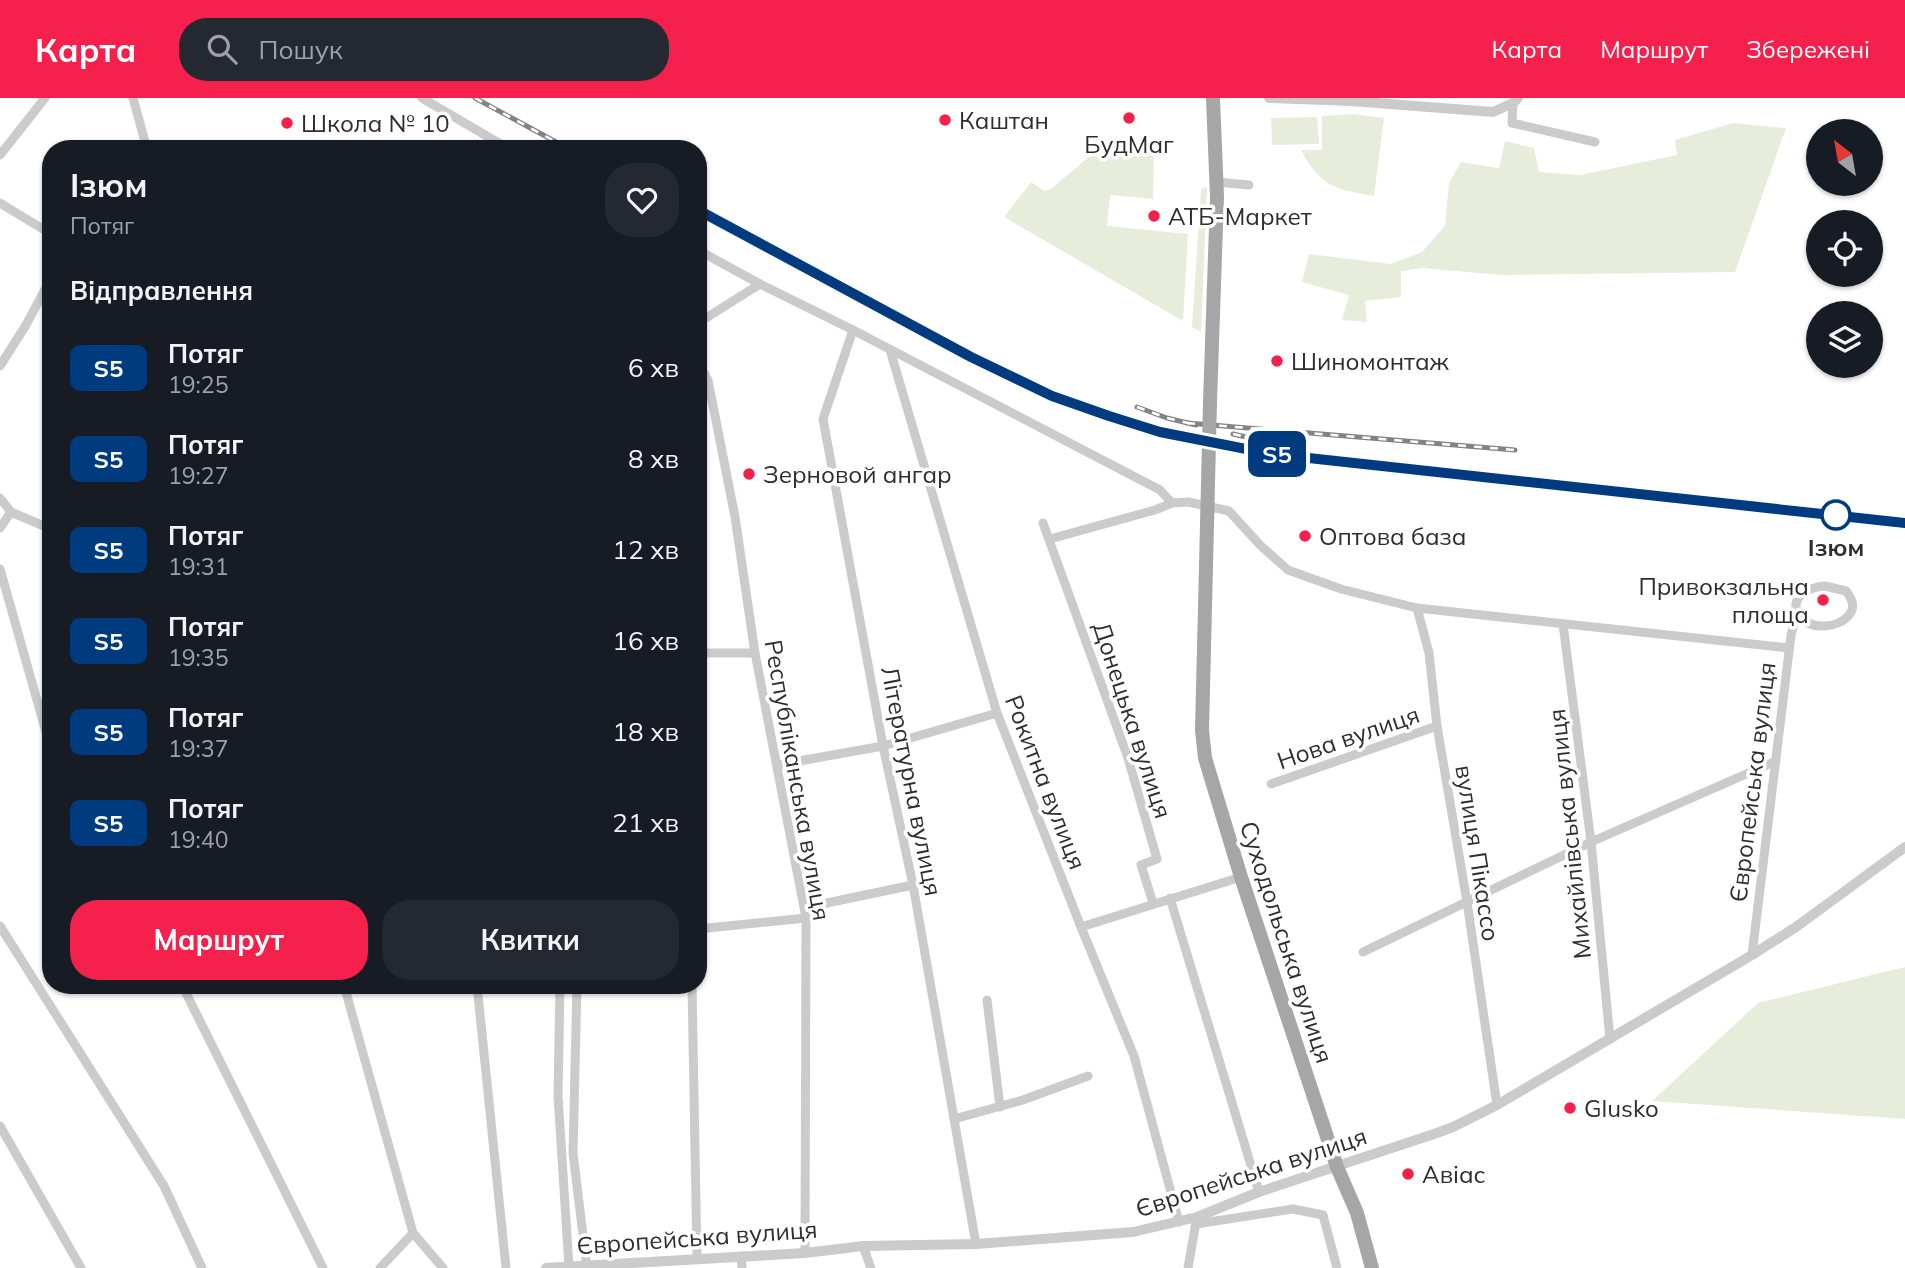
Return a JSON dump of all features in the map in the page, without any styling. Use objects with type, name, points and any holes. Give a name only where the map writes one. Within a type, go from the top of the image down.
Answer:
[{"type":"main road","name":"Суходольська вулиця","points":[[1213,98],[1217,197],[1202,730],[1205,758],[1241,877],[1337,1167],[1357,1213],[1372,1268]]},
{"type":"street","points":[[0,155],[45,98]]},
{"type":"street","points":[[133,98],[145,140]]},
{"type":"street","points":[[422,98],[494,140]]},
{"type":"street","points":[[1269,98],[1351,101],[1493,112],[1516,101]]},
{"type":"street","points":[[1516,101],[1512,123],[1595,142]]},
{"type":"street","points":[[1217,182],[1249,185]]},
{"type":"street","points":[[0,203],[42,229]]},
{"type":"street","points":[[707,255],[1160,490],[1171,503]]},
{"type":"street","points":[[707,317],[760,284]]},
{"type":"street","points":[[0,366],[42,295]]},
{"type":"street","name":"Літературна вулиця","points":[[853,330],[823,419],[884,747],[914,885],[976,1244]]},
{"type":"street","name":"Рокитна вулиця","points":[[890,351],[997,713],[1134,1056],[1179,1222]]},
{"type":"street","name":"Республіканська вулиця","points":[[707,378],[735,517],[755,653],[806,918],[805,1252]]},
{"type":"street","points":[[0,498],[11,512],[42,525]]},
{"type":"street","points":[[1050,539],[1155,510],[1171,503],[1188,502],[1229,511],[1260,545],[1288,570],[1341,589],[1417,608],[1789,648]]},
{"type":"street","points":[[0,528],[11,512]]},
{"type":"street","name":"Донецька вулиця","points":[[1043,523],[1128,758],[1152,840],[1157,859],[1141,865],[1153,903]]},
{"type":"street","points":[[0,569],[42,718]]},
{"type":"street","points":[[1825,586],[1846,591],[1853,604],[1853,611],[1847,619],[1833,626],[1811,623],[1799,616],[1796,605],[1799,597],[1813,587],[1825,586]]},
{"type":"street","name":"вулиця Пікассо","points":[[1417,608],[1429,653],[1437,726],[1467,902],[1497,1105]]},
{"type":"street","name":"Європейська вулиця","points":[[1752,955],[1789,648],[1792,628],[1799,616]]},
{"type":"street","name":"Михайлівська вулиця","points":[[1563,624],[1591,842],[1610,1039]]},
{"type":"street","points":[[707,653],[755,653]]},
{"type":"street","points":[[777,765],[884,747],[997,713]]},
{"type":"street","name":"Нова вулиця","points":[[1271,784],[1437,726]]},
{"type":"street","points":[[1363,951],[1591,842],[1776,761]]},
{"type":"street","name":"Європейська вулиця","points":[[546,1268],[863,1246],[976,1244],[1133,1233],[1179,1222],[1196,1221],[1259,1192],[1453,1127],[1497,1105],[1752,955],[1905,847]]},
{"type":"street","points":[[1081,927],[1241,877]]},
{"type":"street","points":[[707,928],[806,918],[822,904],[914,885]]},
{"type":"street","points":[[1170,898],[1259,1192]]},
{"type":"street","points":[[0,926],[42,993]]},
{"type":"street","points":[[43,994],[164,1186],[202,1268]]},
{"type":"street","points":[[186,994],[323,1268]]},
{"type":"street","points":[[347,994],[413,1233],[443,1268]]},
{"type":"street","points":[[478,994],[506,1268]]},
{"type":"street","points":[[561,994],[558,1096],[569,1267]]},
{"type":"street","points":[[577,994],[573,1153],[587,1267]]},
{"type":"street","points":[[692,994],[697,1258]]},
{"type":"street","points":[[987,1000],[1000,1107]]},
{"type":"street","points":[[954,1119],[1023,1100],[1088,1076]]},
{"type":"street","points":[[0,1126],[81,1268]]},
{"type":"street","points":[[1188,1268],[1196,1221],[1293,1209],[1323,1215],[1337,1268]]},
{"type":"street","points":[[380,1268],[413,1233]]},
{"type":"street","points":[[863,1246],[871,1268]]},
{"type":"street","points":[[741,1256],[742,1268]]},
{"type":"green space","points":[[1353,114],[1384,118],[1374,196],[1339,188],[1322,179],[1301,150],[1322,150],[1322,116]]},
{"type":"green space","points":[[1317,117],[1319,144],[1272,145],[1271,118]]},
{"type":"green space","points":[[1733,123],[1786,128],[1735,272],[1501,275],[1423,268],[1401,271],[1401,297],[1365,301],[1367,322],[1342,320],[1349,295],[1302,282],[1309,254],[1391,264],[1422,252],[1445,226],[1449,183],[1461,162],[1499,168],[1505,141],[1534,148],[1539,172],[1580,175],[1677,155],[1675,140]]},
{"type":"green space","points":[[1099,148],[1154,150],[1153,199],[1110,195],[1107,226],[1188,234],[1183,321],[1004,217],[1031,182],[1044,191],[1051,189]]},
{"type":"green space","points":[[1205,187],[1201,332],[1192,327],[1201,190]]},
{"type":"green space","points":[[1905,967],[1905,1119],[1652,1101],[1758,1003]]},
{"type":"railway","points":[[475,98],[552,140]]},
{"type":"railway","points":[[707,215],[950,347],[1052,396],[1160,432],[1272,454],[1905,523]]},
{"type":"railway","points":[[1137,407],[1196,425]]},
{"type":"railway","points":[[1187,423],[1515,450]]},
{"type":"railway","points":[[1233,434],[1284,446]]},
{"type":"train","name":"S5","points":[[707,215],[950,347],[1052,396],[1160,432],[1272,454],[1905,523]]},
{"type":"place","name":"БудМаг","points":[[1129,118]]},
{"type":"place","name":"Каштан","points":[[945,120]]},
{"type":"place","name":"Школа № 10","points":[[287,123]]},
{"type":"place","name":"АТБ-Маркет","points":[[1154,216]]},
{"type":"place","name":"Шиномонтаж","points":[[1277,361]]},
{"type":"place","name":"Зерновой ангар","points":[[749,474]]},
{"type":"place","name":"Ізюм","points":[[1836,515]]},
{"type":"place","name":"Оптова база","points":[[1305,536]]},
{"type":"place","name":"Привокзальна площа","points":[[1823,600]]},
{"type":"place","name":"Glusko","points":[[1570,1108]]},
{"type":"place","name":"Авіас","points":[[1408,1174]]}]
